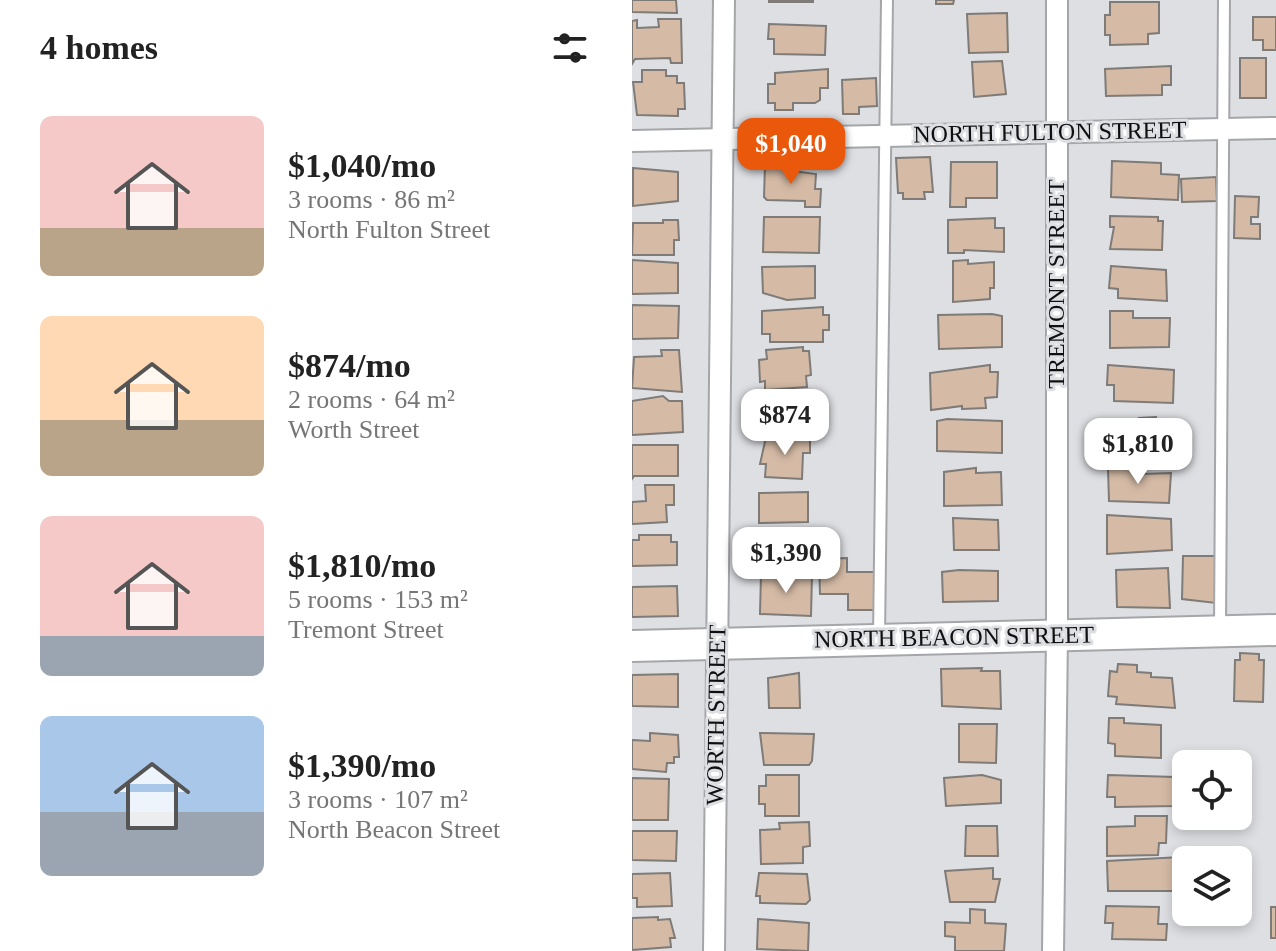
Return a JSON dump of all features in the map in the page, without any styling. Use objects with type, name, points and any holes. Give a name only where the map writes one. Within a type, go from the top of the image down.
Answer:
[{"type":"street","name":"WORTH STREET","points":[[714,951],[724,0]]},
{"type":"street","name":"TREMONT STREET","points":[[1053,951],[1057,635],[1057,0]]},
{"type":"street","name":"NORTH FULTON STREET","points":[[632,141],[1276,128]]},
{"type":"street","name":"NORTH BEACON STREET","points":[[632,646],[1276,630]]},
{"type":"lane","points":[[879,639],[887,0]]},
{"type":"lane","points":[[1220,631],[1224,0]]},
{"type":"building","points":[[632,0],[676,0],[677,13],[632,12]]},
{"type":"building","points":[[813,0],[813,2],[769,2]]},
{"type":"building","points":[[936,0],[954,0],[953,4],[936,4]]},
{"type":"building","points":[[1110,2],[1159,2],[1159,33],[1148,34],[1148,44],[1110,45],[1110,35],[1105,35],[1105,15],[1110,15]]},
{"type":"building","points":[[1007,13],[1008,52],[969,53],[967,14]]},
{"type":"building","points":[[1253,17],[1276,17],[1276,50],[1263,50],[1263,40],[1253,40]]},
{"type":"building","points":[[658,19],[681,19],[682,63],[671,63],[670,58],[635,59],[632,64],[632,21],[637,20],[637,28],[659,27]]},
{"type":"building","points":[[769,24],[826,26],[825,55],[774,54],[774,39],[768,39]]},
{"type":"building","points":[[1240,58],[1266,58],[1266,98],[1240,98]]},
{"type":"building","points":[[1002,61],[1006,94],[974,97],[972,62]]},
{"type":"building","points":[[1171,66],[1171,85],[1162,85],[1162,95],[1106,96],[1105,69]]},
{"type":"building","points":[[828,69],[828,88],[820,88],[820,100],[815,103],[793,103],[793,110],[775,110],[775,103],[768,103],[768,84],[775,84],[775,73]]},
{"type":"building","points":[[642,70],[666,70],[666,76],[677,76],[677,83],[684,83],[685,109],[678,109],[678,116],[637,115],[633,82],[642,82]]},
{"type":"building","points":[[876,78],[877,106],[859,107],[859,114],[843,114],[842,80]]},
{"type":"building","points":[[930,157],[933,192],[924,192],[925,199],[903,199],[903,193],[898,193],[896,158]]},
{"type":"building","points":[[1112,161],[1161,163],[1161,174],[1179,175],[1178,200],[1111,197]]},
{"type":"building","points":[[951,162],[997,162],[997,198],[966,198],[966,207],[950,207]]},
{"type":"building","points":[[765,165],[785,165],[785,170],[816,174],[815,189],[821,189],[820,207],[805,207],[805,201],[767,200],[764,197]]},
{"type":"building","points":[[633,168],[678,172],[678,201],[633,206]]},
{"type":"building","points":[[1216,177],[1217,201],[1182,202],[1181,179]]},
{"type":"building","points":[[1235,196],[1259,197],[1258,217],[1251,217],[1251,224],[1260,224],[1260,239],[1234,238]]},
{"type":"building","points":[[1110,216],[1158,217],[1158,221],[1163,221],[1162,250],[1110,249],[1114,227],[1110,227]]},
{"type":"building","points":[[764,217],[820,217],[819,253],[763,252]]},
{"type":"building","points":[[995,218],[995,228],[1004,228],[1004,252],[964,250],[964,253],[948,253],[948,220]]},
{"type":"building","points":[[663,220],[678,220],[679,240],[674,240],[674,255],[632,255],[633,223],[663,223]]},
{"type":"building","points":[[632,260],[678,263],[678,293],[632,294]]},
{"type":"building","points":[[968,260],[968,264],[994,262],[994,288],[990,288],[990,299],[953,302],[953,261]]},
{"type":"building","points":[[815,266],[815,298],[787,300],[763,293],[762,267]]},
{"type":"building","points":[[1111,266],[1166,270],[1167,301],[1118,298],[1118,289],[1109,288]]},
{"type":"building","points":[[632,305],[679,306],[678,338],[632,339]]},
{"type":"building","points":[[823,307],[823,315],[829,315],[829,330],[823,330],[823,342],[770,342],[770,334],[762,334],[762,311]]},
{"type":"building","points":[[1110,311],[1133,311],[1133,318],[1170,318],[1169,347],[1110,348]]},
{"type":"building","points":[[938,315],[1002,316],[1002,347],[939,349]]},
{"type":"building","points":[[803,347],[803,351],[809,351],[811,375],[806,376],[807,387],[765,390],[765,381],[760,382],[759,360],[767,359],[766,350]]},
{"type":"building","points":[[661,350],[679,350],[682,392],[632,388],[634,357],[662,356]]},
{"type":"building","points":[[990,365],[990,372],[998,372],[997,397],[985,398],[986,408],[962,409],[962,406],[931,410],[930,373]]},
{"type":"building","points":[[1108,365],[1174,370],[1173,403],[1114,401],[1114,385],[1107,385]]},
{"type":"building","points":[[764,393],[802,393],[802,430],[764,430]]},
{"type":"building","points":[[663,396],[669,401],[682,401],[683,432],[632,435],[632,401]]},
{"type":"building","points":[[1156,417],[1158,453],[1112,456],[1108,424],[1140,422],[1139,418]]},
{"type":"building","points":[[937,421],[1002,421],[1002,453],[937,451]]},
{"type":"building","points":[[766,437],[810,438],[810,453],[803,453],[802,479],[765,477],[766,464],[760,464]]},
{"type":"building","points":[[632,445],[678,445],[678,476],[634,476],[632,479]]},
{"type":"building","points":[[976,468],[976,473],[1001,472],[1002,505],[944,506],[944,472]]},
{"type":"building","points":[[1142,468],[1142,474],[1171,473],[1169,503],[1109,501],[1108,469]]},
{"type":"building","points":[[645,485],[674,485],[674,505],[666,505],[667,522],[632,524],[632,502],[646,501]]},
{"type":"building","points":[[808,492],[808,522],[759,523],[759,493]]},
{"type":"building","points":[[1107,515],[1171,519],[1172,550],[1107,554]]},
{"type":"building","points":[[953,518],[998,520],[999,550],[954,550]]},
{"type":"building","points":[[786,528],[825,532],[825,547],[818,547],[818,563],[759,562],[760,533],[786,533]]},
{"type":"building","points":[[639,535],[671,535],[671,542],[677,542],[677,565],[632,566],[632,540],[639,540]]},
{"type":"building","points":[[1183,556],[1216,556],[1216,603],[1182,599]]},
{"type":"building","points":[[847,558],[847,572],[877,572],[877,610],[848,610],[848,594],[820,594],[819,559]]},
{"type":"building","points":[[1168,568],[1170,608],[1117,607],[1116,570]]},
{"type":"building","points":[[998,571],[998,601],[943,602],[942,572]]},
{"type":"building","points":[[761,574],[812,575],[811,616],[760,614]]},
{"type":"building","points":[[677,586],[678,616],[632,617],[632,587]]},
{"type":"building","points":[[1240,653],[1259,654],[1259,660],[1264,660],[1263,702],[1234,701],[1235,660],[1240,660]]},
{"type":"building","points":[[1118,664],[1137,665],[1137,672],[1151,673],[1151,677],[1172,678],[1175,708],[1116,704],[1117,697],[1108,696],[1110,671],[1117,672]]},
{"type":"building","points":[[982,668],[981,671],[1000,671],[1001,709],[942,706],[941,669]]},
{"type":"building","points":[[799,673],[800,708],[769,708],[768,678]]},
{"type":"building","points":[[678,674],[678,707],[632,706],[632,675]]},
{"type":"building","points":[[1109,718],[1124,718],[1124,723],[1161,725],[1161,758],[1115,756],[1115,744],[1108,743]]},
{"type":"building","points":[[959,724],[997,724],[996,763],[959,762]]},
{"type":"building","points":[[650,733],[678,735],[679,757],[674,757],[674,763],[667,763],[666,772],[632,769],[632,740],[650,741]]},
{"type":"building","points":[[760,733],[814,734],[812,761],[809,765],[764,765]]},
{"type":"building","points":[[766,775],[799,775],[799,816],[765,816],[765,804],[759,804],[759,786],[766,786]]},
{"type":"building","points":[[982,775],[1001,780],[1001,803],[946,806],[944,778]]},
{"type":"building","points":[[1108,775],[1172,777],[1172,806],[1115,807],[1115,797],[1107,797]]},
{"type":"building","points":[[632,778],[669,779],[668,820],[632,820]]},
{"type":"building","points":[[1135,816],[1167,816],[1166,843],[1159,843],[1158,855],[1107,856],[1107,827],[1135,826]]},
{"type":"building","points":[[809,822],[810,846],[803,847],[803,863],[761,864],[760,830],[780,829],[779,823]]},
{"type":"building","points":[[966,826],[997,826],[998,856],[965,856]]},
{"type":"building","points":[[632,831],[677,831],[676,861],[632,860]]},
{"type":"building","points":[[1172,857],[1172,891],[1108,891],[1107,861]]},
{"type":"building","points":[[993,868],[993,879],[1000,879],[995,902],[950,902],[945,871]]},
{"type":"building","points":[[670,873],[672,906],[637,907],[637,898],[632,898],[632,874]]},
{"type":"building","points":[[759,873],[807,874],[810,900],[806,904],[760,903],[760,896],[756,896]]},
{"type":"building","points":[[1106,906],[1159,907],[1158,924],[1167,924],[1166,940],[1112,939],[1113,923],[1105,923]]},
{"type":"building","points":[[1271,907],[1276,907],[1276,938],[1271,938]]},
{"type":"building","points":[[970,909],[985,910],[985,923],[1006,924],[1004,951],[955,951],[955,937],[945,936],[945,922],[970,923]]},
{"type":"building","points":[[658,917],[658,920],[670,919],[675,938],[670,938],[671,947],[632,950],[632,918]]},
{"type":"building","points":[[758,919],[809,923],[808,951],[757,949]]}]
